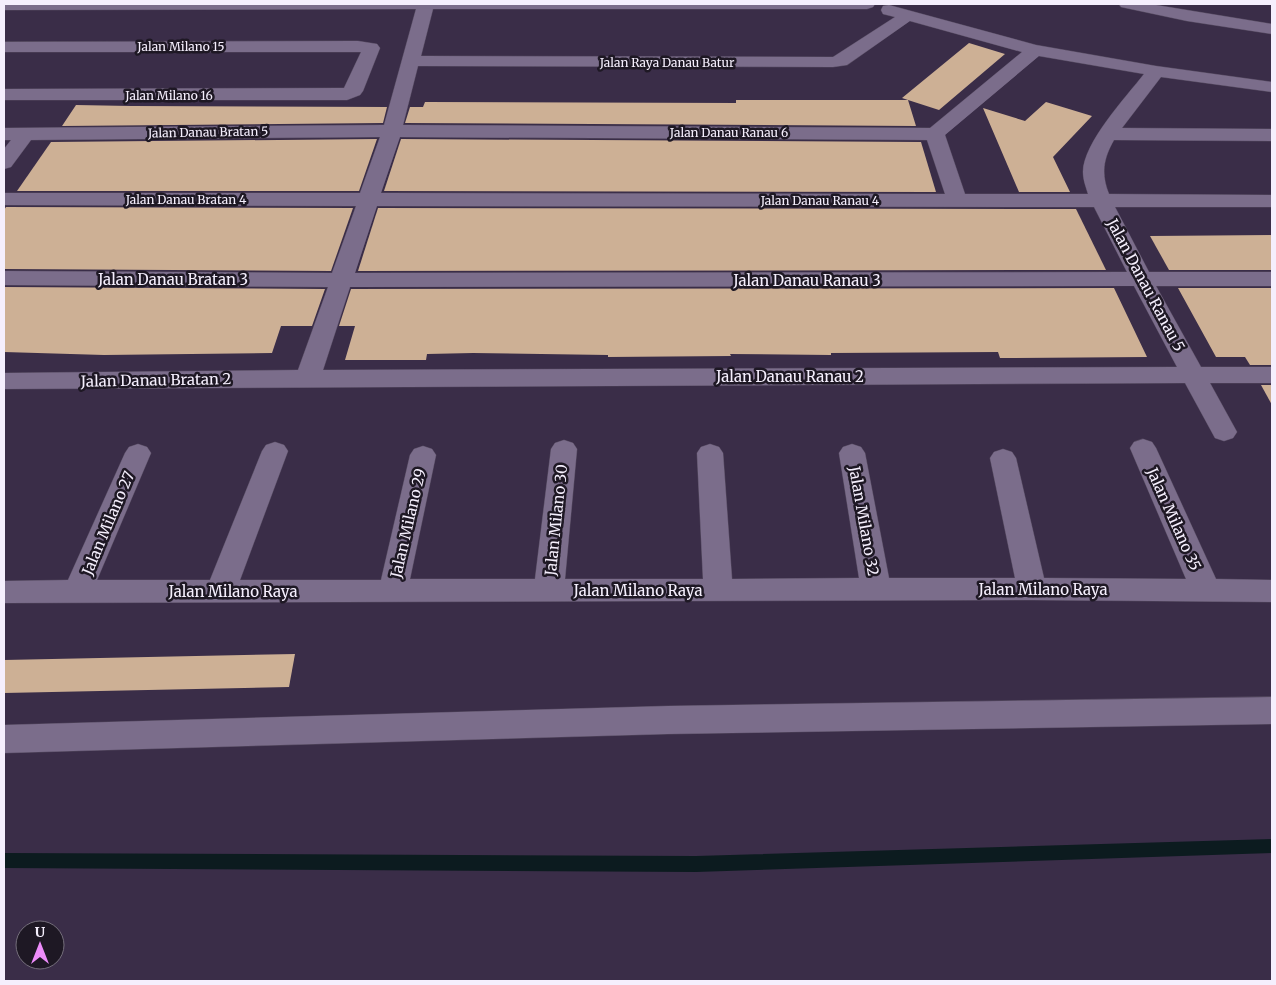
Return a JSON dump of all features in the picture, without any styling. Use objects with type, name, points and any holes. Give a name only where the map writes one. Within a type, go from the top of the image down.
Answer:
[{"type":"street","points":[[308,378],[392,130],[426,4]]},
{"type":"street","points":[[4,5],[866,4],[1035,50],[1156,71],[1272,87]]},
{"type":"street","points":[[1127,4],[1187,16],[1265,28]]},
{"type":"street","points":[[1255,8],[1265,28]]},
{"type":"street","name":"Jalan Raya Danau Batur","points":[[411,61],[839,62],[908,15]]},
{"type":"street","name":"Jalan Milano 15","points":[[4,47],[358,46],[371,48],[354,91],[334,95]]},
{"type":"street","points":[[957,200],[936,134],[1035,50]]},
{"type":"street","name":"Jalan Danau Ranau 5","points":[[1156,71],[1108,134],[1096,155],[1093,171],[1101,200],[1141,280],[1224,432]]},
{"type":"street","name":"Jalan Milano 16","points":[[4,95],[334,95]]},
{"type":"street","name":"Jalan Danau Ranau 6","points":[[392,130],[936,134]]},
{"type":"street","name":"Jalan Danau Bratan 5","points":[[4,134],[392,130]]},
{"type":"street","points":[[4,163],[25,134]]},
{"type":"street","points":[[1108,134],[1272,135]]},
{"type":"street","name":"Jalan Danau Bratan 4","points":[[4,199],[368,200]]},
{"type":"street","name":"Jalan Danau Ranau 4","points":[[368,200],[1272,201]]},
{"type":"street","name":"Jalan Danau Bratan 3","points":[[4,278],[342,280]]},
{"type":"street","name":"Jalan Danau Ranau 3","points":[[342,280],[1272,279]]},
{"type":"street","name":"Jalan Danau Ranau 2","points":[[308,378],[1272,375]]},
{"type":"street","name":"Jalan Danau Bratan 2","points":[[4,381],[308,378]]},
{"type":"street","name":"Jalan Milano 35","points":[[1143,448],[1206,591]]},
{"type":"street","name":"Jalan Milano 30","points":[[548,590],[564,449]]},
{"type":"street","points":[[221,591],[275,451]]},
{"type":"street","name":"Jalan Milano 27","points":[[77,592],[138,452]]},
{"type":"street","points":[[710,452],[718,590]]},
{"type":"street","name":"Jalan Milano 32","points":[[852,452],[876,589]]},
{"type":"street","name":"Jalan Milano 29","points":[[392,590],[423,455]]},
{"type":"street","points":[[1003,458],[1032,588]]},
{"type":"street","name":"Jalan Milano Raya","points":[[4,592],[1032,588],[1272,591]]},
{"type":"street","points":[[4,739],[668,720],[1272,710]]},
{"type":"building","points":[[969,43],[1005,54],[939,110],[902,98]]},
{"type":"building","points":[[736,100],[908,100],[916,126],[405,123],[410,107],[423,107],[425,102],[736,103]]},
{"type":"building","points":[[1046,102],[1092,116],[1053,157],[1070,192],[1019,192],[983,108],[1025,121]]},
{"type":"building","points":[[76,105],[387,107],[383,123],[62,126]]},
{"type":"building","points":[[377,139],[359,191],[17,191],[51,142]]},
{"type":"building","points":[[401,139],[921,142],[936,192],[384,191]]},
{"type":"building","points":[[6,207],[353,208],[331,271],[4,269],[4,210]]},
{"type":"building","points":[[378,208],[1076,209],[1106,270],[358,271]]},
{"type":"building","points":[[1272,235],[1272,270],[1169,270],[1150,236]]},
{"type":"building","points":[[4,287],[325,289],[312,326],[281,326],[272,353],[104,355],[4,352]]},
{"type":"building","points":[[1114,288],[1147,357],[1000,358],[998,352],[608,357],[608,355],[473,353],[427,354],[426,360],[345,360],[355,326],[339,326],[351,289]]},
{"type":"building","points":[[1178,288],[1272,288],[1272,365],[1250,365],[1245,357],[1216,357]]},
{"type":"building","points":[[1261,385],[1272,385],[1272,405]]},
{"type":"building","points":[[295,654],[289,687],[4,693],[4,660]]},
{"type":"waterway","points":[[4,861],[696,864],[1272,846]]}]
